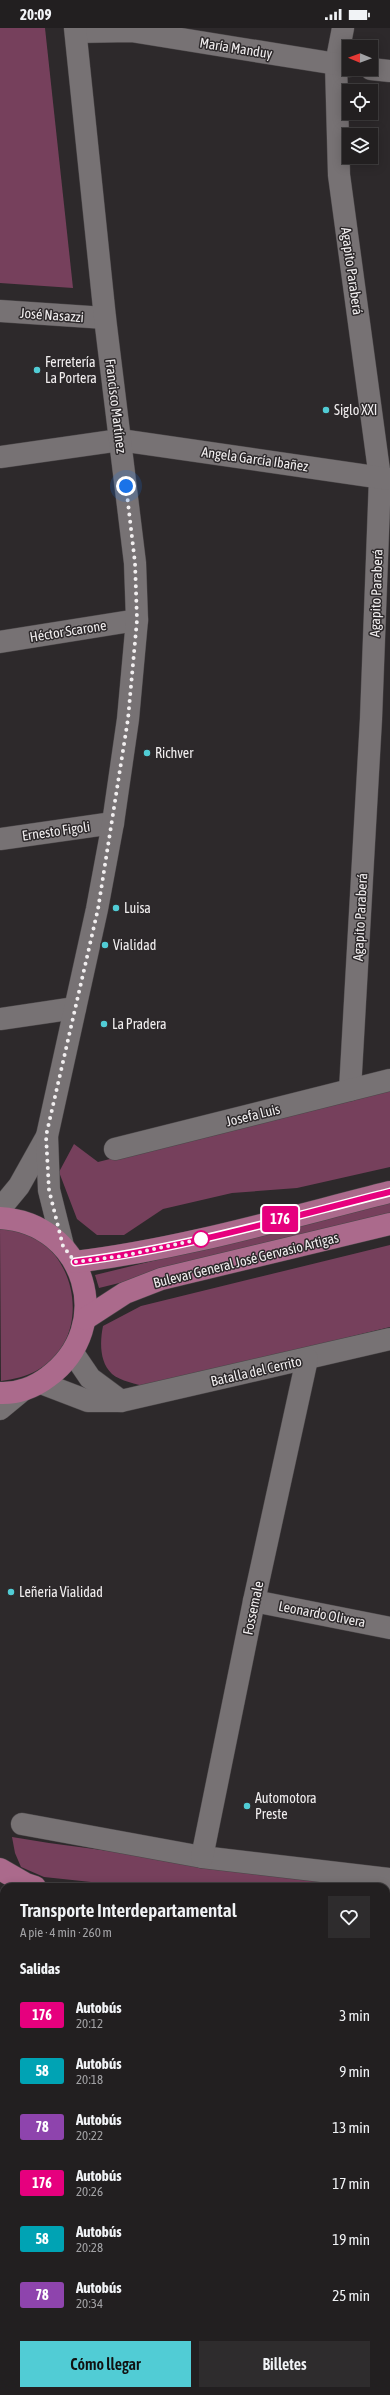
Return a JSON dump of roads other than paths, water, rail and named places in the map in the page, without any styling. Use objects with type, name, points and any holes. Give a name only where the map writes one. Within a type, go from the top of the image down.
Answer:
[{"type":"main road","points":[[69,1254],[122,1256],[170,1246],[390,1192]]},
{"type":"main road","points":[[0,1218],[31,1224],[48,1233],[69,1254],[85,1290],[85,1319],[81,1337],[73,1353],[58,1370],[32,1387],[0,1393]]},
{"type":"main road","name":"Bulevar General José Gervasio Artigas","points":[[85,1319],[125,1293],[161,1279],[390,1224]]},
{"type":"main road","points":[[0,1870],[24,1883]]},
{"type":"street","name":"Agapito Paraberá","points":[[343,28],[343,40]]},
{"type":"street","name":"María Manduy","points":[[75,30],[131,31],[342,65]]},
{"type":"street","name":"Francisco Martínez","points":[[0,1209],[19,1186],[46,1136],[98,909],[113,823],[128,719],[137,620],[135,563],[105,318],[75,30]]},
{"type":"street","points":[[378,70],[390,71]]},
{"type":"street","name":"Agapito Paraberá","points":[[343,76],[339,175],[385,479],[380,721],[350,1090]]},
{"type":"street","name":"José Nasazzi","points":[[0,311],[105,318]]},
{"type":"street","name":"Angela García Ibañez","points":[[0,457],[120,440],[385,479]]},
{"type":"street","name":"Héctor Scarone","points":[[0,642],[137,620]]},
{"type":"street","name":"Ernesto Figoli","points":[[0,839],[113,823]]},
{"type":"street","points":[[0,1019],[75,1008]]},
{"type":"street","name":"Josefa Luis","points":[[115,1149],[390,1080]]},
{"type":"street","name":"Francisco Martínez","points":[[46,1136],[49,1190],[69,1254]]},
{"type":"street","name":"Batalla del Cerrito","points":[[32,1387],[88,1401],[121,1401],[390,1339]]},
{"type":"street","points":[[73,1353],[90,1378],[121,1401]]},
{"type":"street","name":"Fossemale","points":[[202,1857],[254,1601],[307,1359]]},
{"type":"street","points":[[0,1409],[32,1387]]},
{"type":"street","name":"Leonardo Olivera","points":[[254,1601],[390,1628]]},
{"type":"street","points":[[22,1824],[202,1857],[390,1880]]},
{"type":"place","name":"Ferretería La Portera","points":[[37,370]]},
{"type":"place","name":"Siglo XXI","points":[[326,410]]},
{"type":"place","name":"Richver","points":[[147,753]]},
{"type":"place","name":"Luisa","points":[[116,908]]},
{"type":"place","name":"Vialidad","points":[[105,945]]},
{"type":"place","name":"La Pradera","points":[[104,1024]]},
{"type":"place","name":"Leñeria Vialidad","points":[[11,1592]]},
{"type":"place","name":"Automotora Preste","points":[[247,1806]]}]
